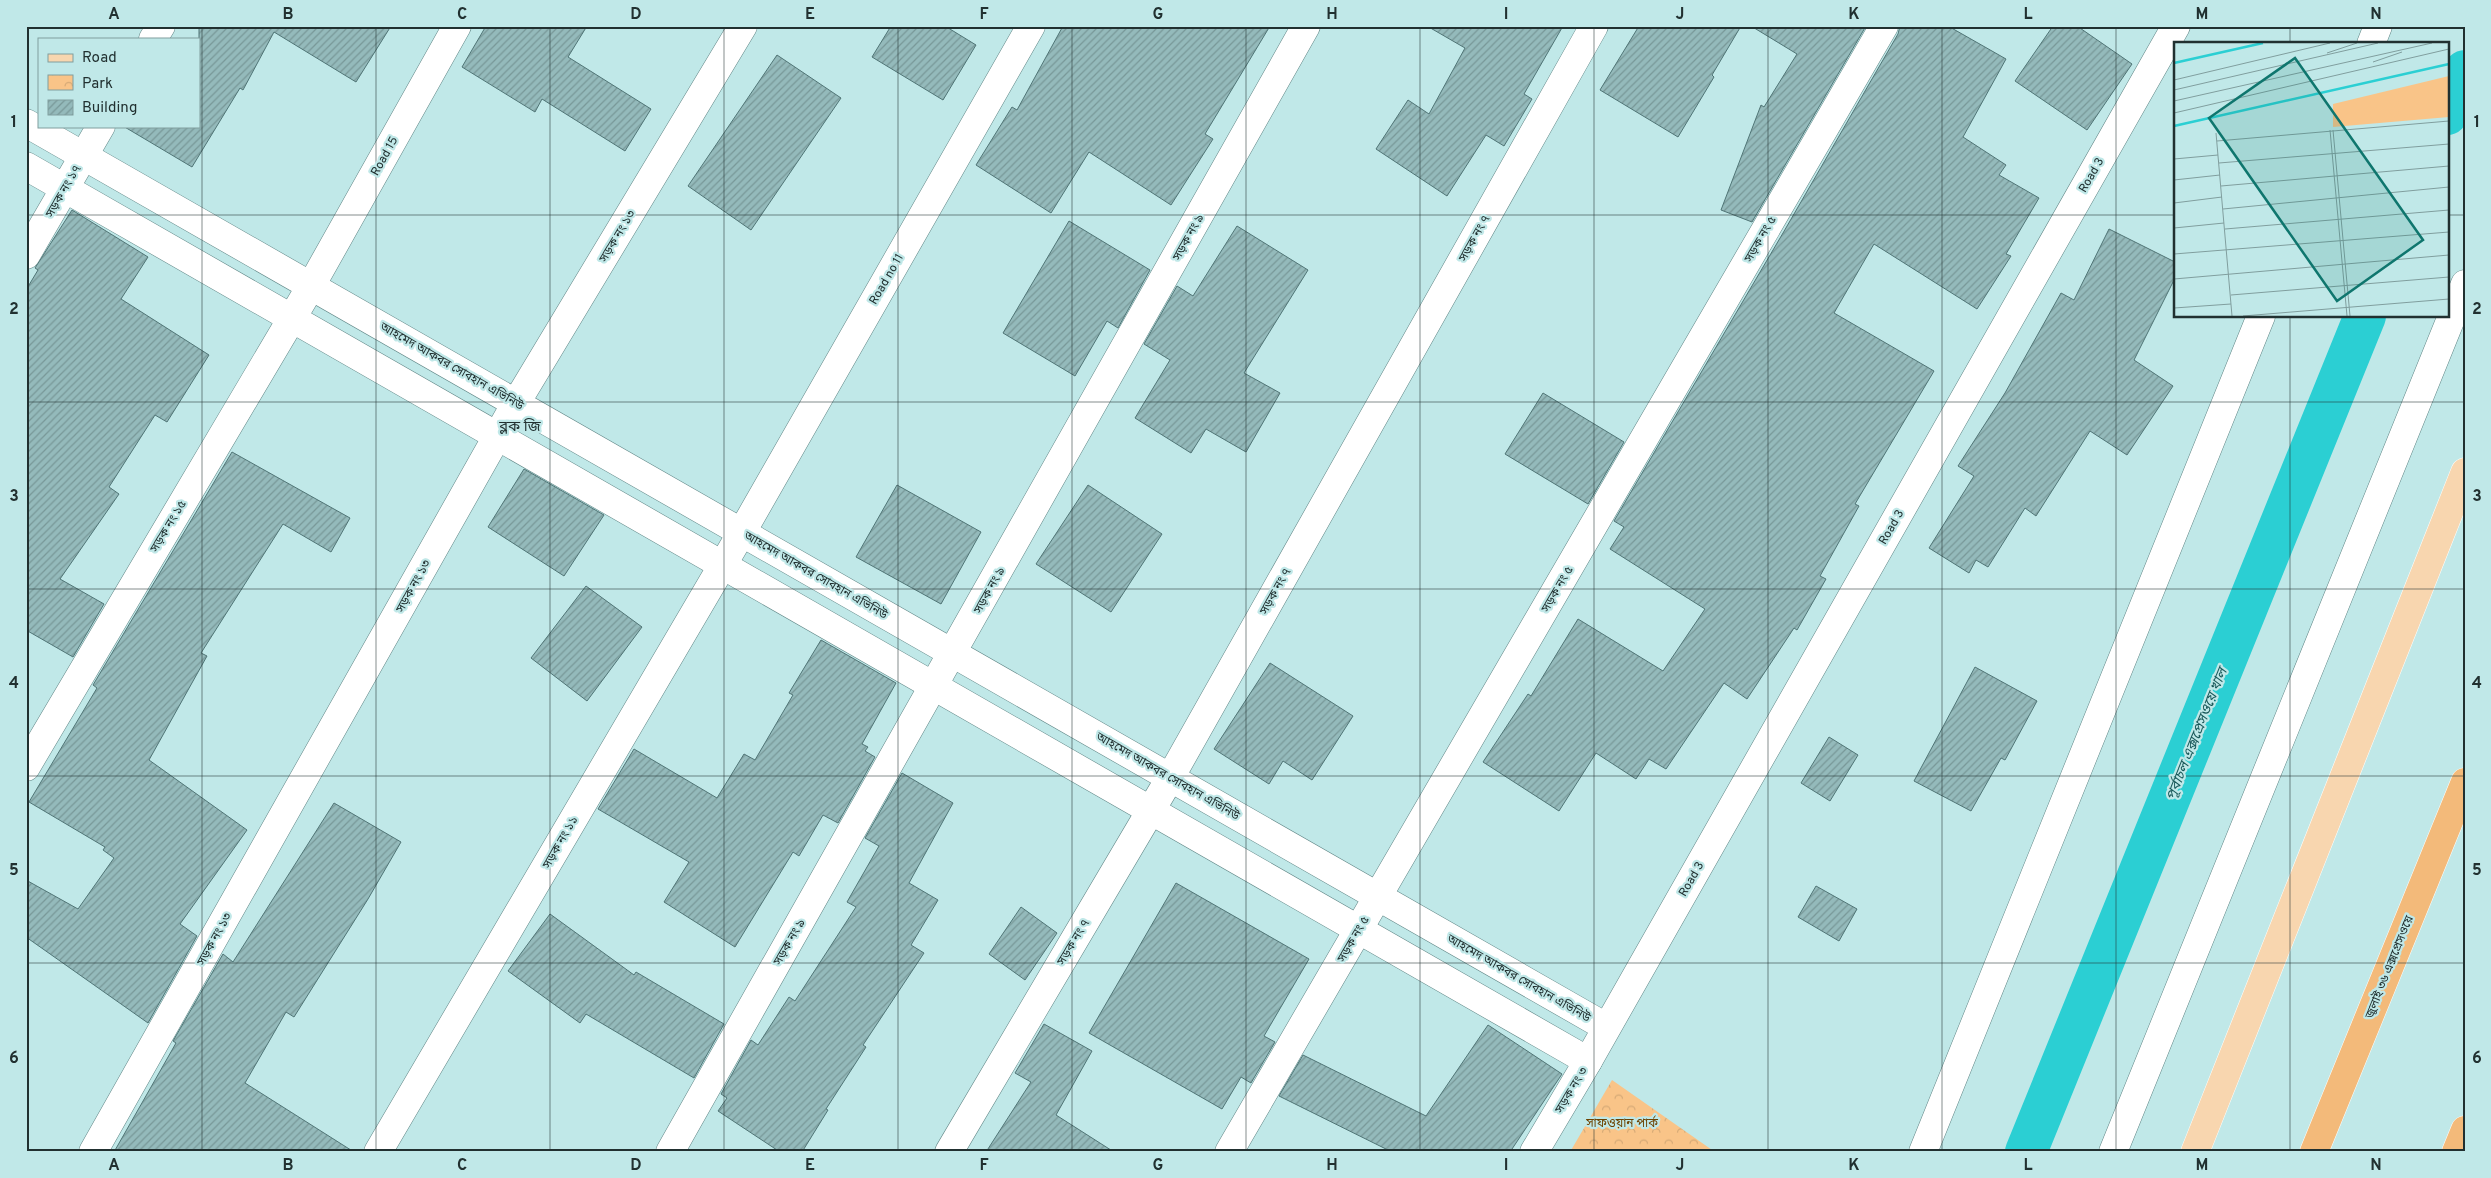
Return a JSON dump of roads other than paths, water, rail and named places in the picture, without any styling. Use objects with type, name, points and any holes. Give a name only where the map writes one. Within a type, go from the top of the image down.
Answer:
[{"type":"highway","name":"জুলাই ৩৬ এক্সপ্রেসওয়ে","points":[[2314,1152],[2465,782]]},
{"type":"highway","points":[[2456,1152],[2465,1130]]},
{"type":"main road","points":[[2195,1152],[2465,472]]},
{"type":"street","points":[[154,38],[161,26]]},
{"type":"street","name":"Road 15","points":[[311,286],[457,26]]},
{"type":"street","name":"সড়ক নং ১৩","points":[[93,1152],[516,403],[743,26]]},
{"type":"street","name":"Road no 11","points":[[742,532],[1031,26]]},
{"type":"street","name":"সড়ক নং ৯","points":[[670,1152],[1306,26]]},
{"type":"street","name":"সড়ক নং ৭","points":[[949,1152],[1170,778],[1594,26]]},
{"type":"street","name":"সড়ক নং ৫","points":[[1229,1152],[1884,26]]},
{"type":"street","name":"Road 3","points":[[1606,1028],[2176,26]]},
{"type":"street","points":[[2372,42],[2378,26]]},
{"type":"street","name":"আহমেদ আকবর সোবহান এভিনিউ","points":[[26,122],[1606,1028]]},
{"type":"street","name":"সড়ক নং ১৭","points":[[26,255],[99,128]]},
{"type":"street","points":[[26,166],[1588,1060]]},
{"type":"street","points":[[2113,1152],[2465,284]]},
{"type":"street","name":"সড়ক নং ১৫","points":[[26,767],[311,286]]},
{"type":"street","points":[[1923,1152],[2260,318]]},
{"type":"street","name":"সড়ক নং ১১","points":[[378,1152],[742,532]]},
{"type":"street","name":"সড়ক নং ৩","points":[[1534,1152],[1606,1028]]},
{"type":"waterway","name":"পূর্বাচল এক্সপ্রেসওয়ে খাল","points":[[2448,112],[2465,71]]},
{"type":"waterway","name":"পূর্বাচল এক্সপ্রেসওয়ে খাল","points":[[2026,1152],[2364,318]]},
{"type":"district","name":"ব্লক জি","points":[[520,426]]},
{"type":"park label","name":"সাফওয়ান পার্ক","points":[[1622,1123]]}]
